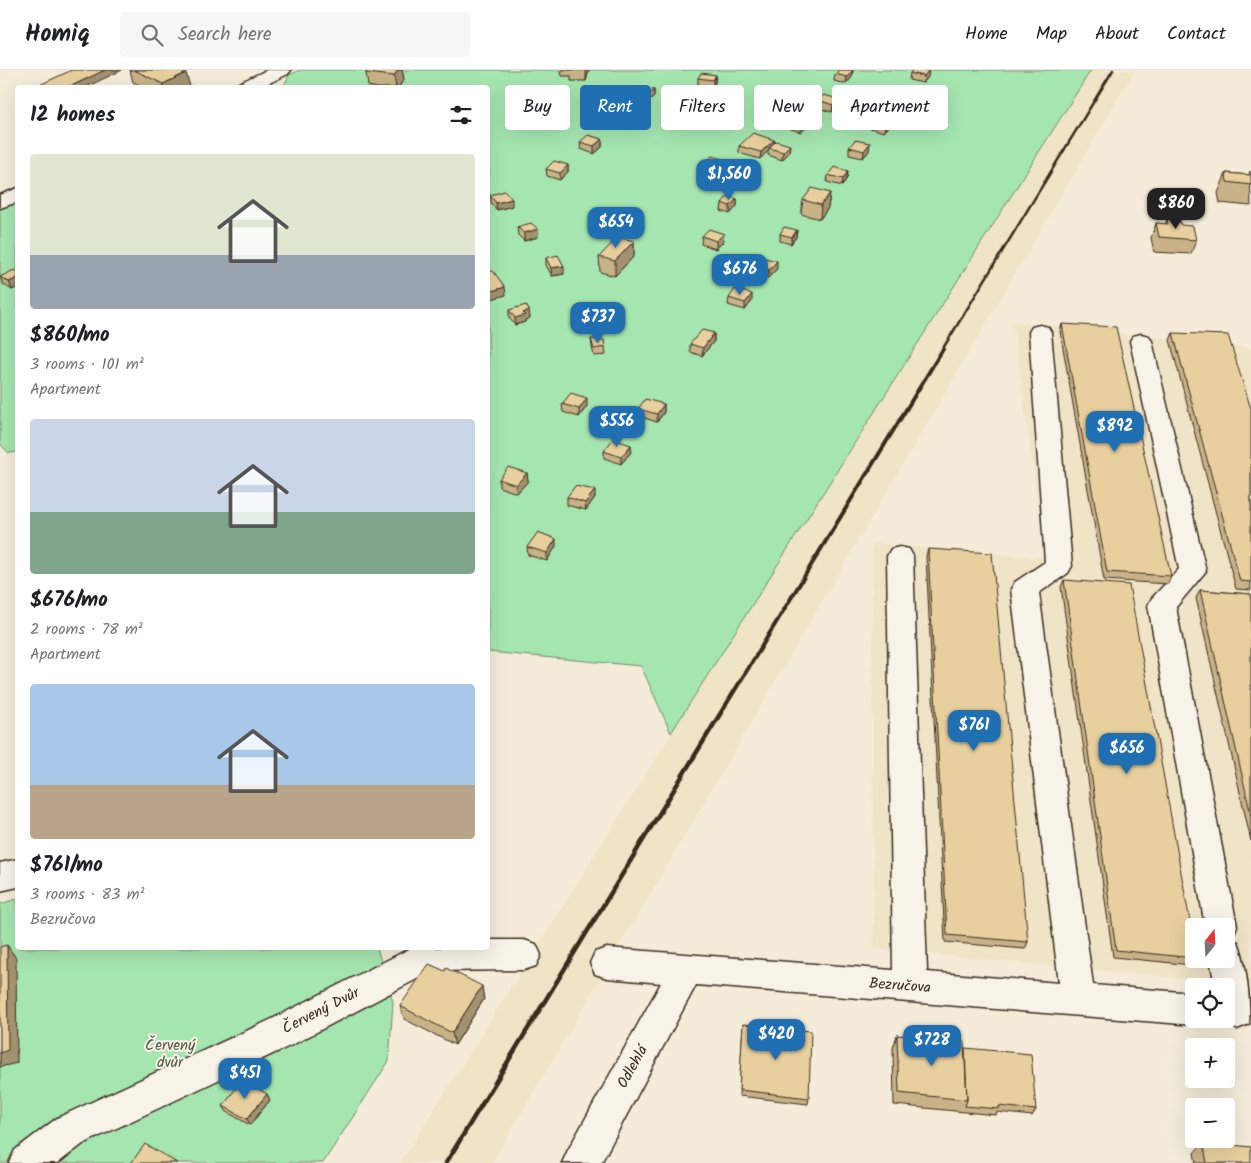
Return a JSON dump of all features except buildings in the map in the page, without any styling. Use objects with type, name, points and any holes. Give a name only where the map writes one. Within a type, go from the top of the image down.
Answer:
[{"type":"street","points":[[256,85],[282,70]]},
{"type":"street","points":[[0,202],[15,195]]},
{"type":"street","points":[[1040,332],[1058,566],[1025,589],[1078,999]]},
{"type":"street","points":[[1141,341],[1193,571],[1162,605],[1220,918]]},
{"type":"street","points":[[900,556],[910,986]]},
{"type":"street","points":[[0,877],[15,874]]},
{"type":"street","name":"Červený Dvůr","points":[[28,1163],[70,1131],[282,1032],[428,952],[524,955]]},
{"type":"street","name":"Bezručova","points":[[607,964],[1185,1008]]},
{"type":"street","points":[[1229,968],[1238,1013]]},
{"type":"street","name":"Odlehlá","points":[[581,1163],[686,970]]},
{"type":"shaded area","points":[[1091,70],[1135,70],[492,1163],[400,1163]]},
{"type":"shaded area","points":[[1013,322],[1251,348],[1251,985],[1235,983],[1235,978],[1185,979],[874,949],[872,543],[1045,558]]},
{"type":"green space","points":[[300,70],[1091,70],[671,733],[641,666],[490,652],[490,85],[284,85],[289,75]]},
{"type":"green space","points":[[15,201],[15,452],[9,453],[0,444],[0,208]]},
{"type":"green space","name":"Červený dvůr","points":[[15,900],[15,950],[378,950],[393,1002],[389,1061],[323,1163],[0,1163],[0,904]]},
{"type":"railway","points":[[942,350],[1113,70]]},
{"type":"railway","points":[[724,708],[943,349]]},
{"type":"railway","points":[[446,1163],[725,706]]}]
